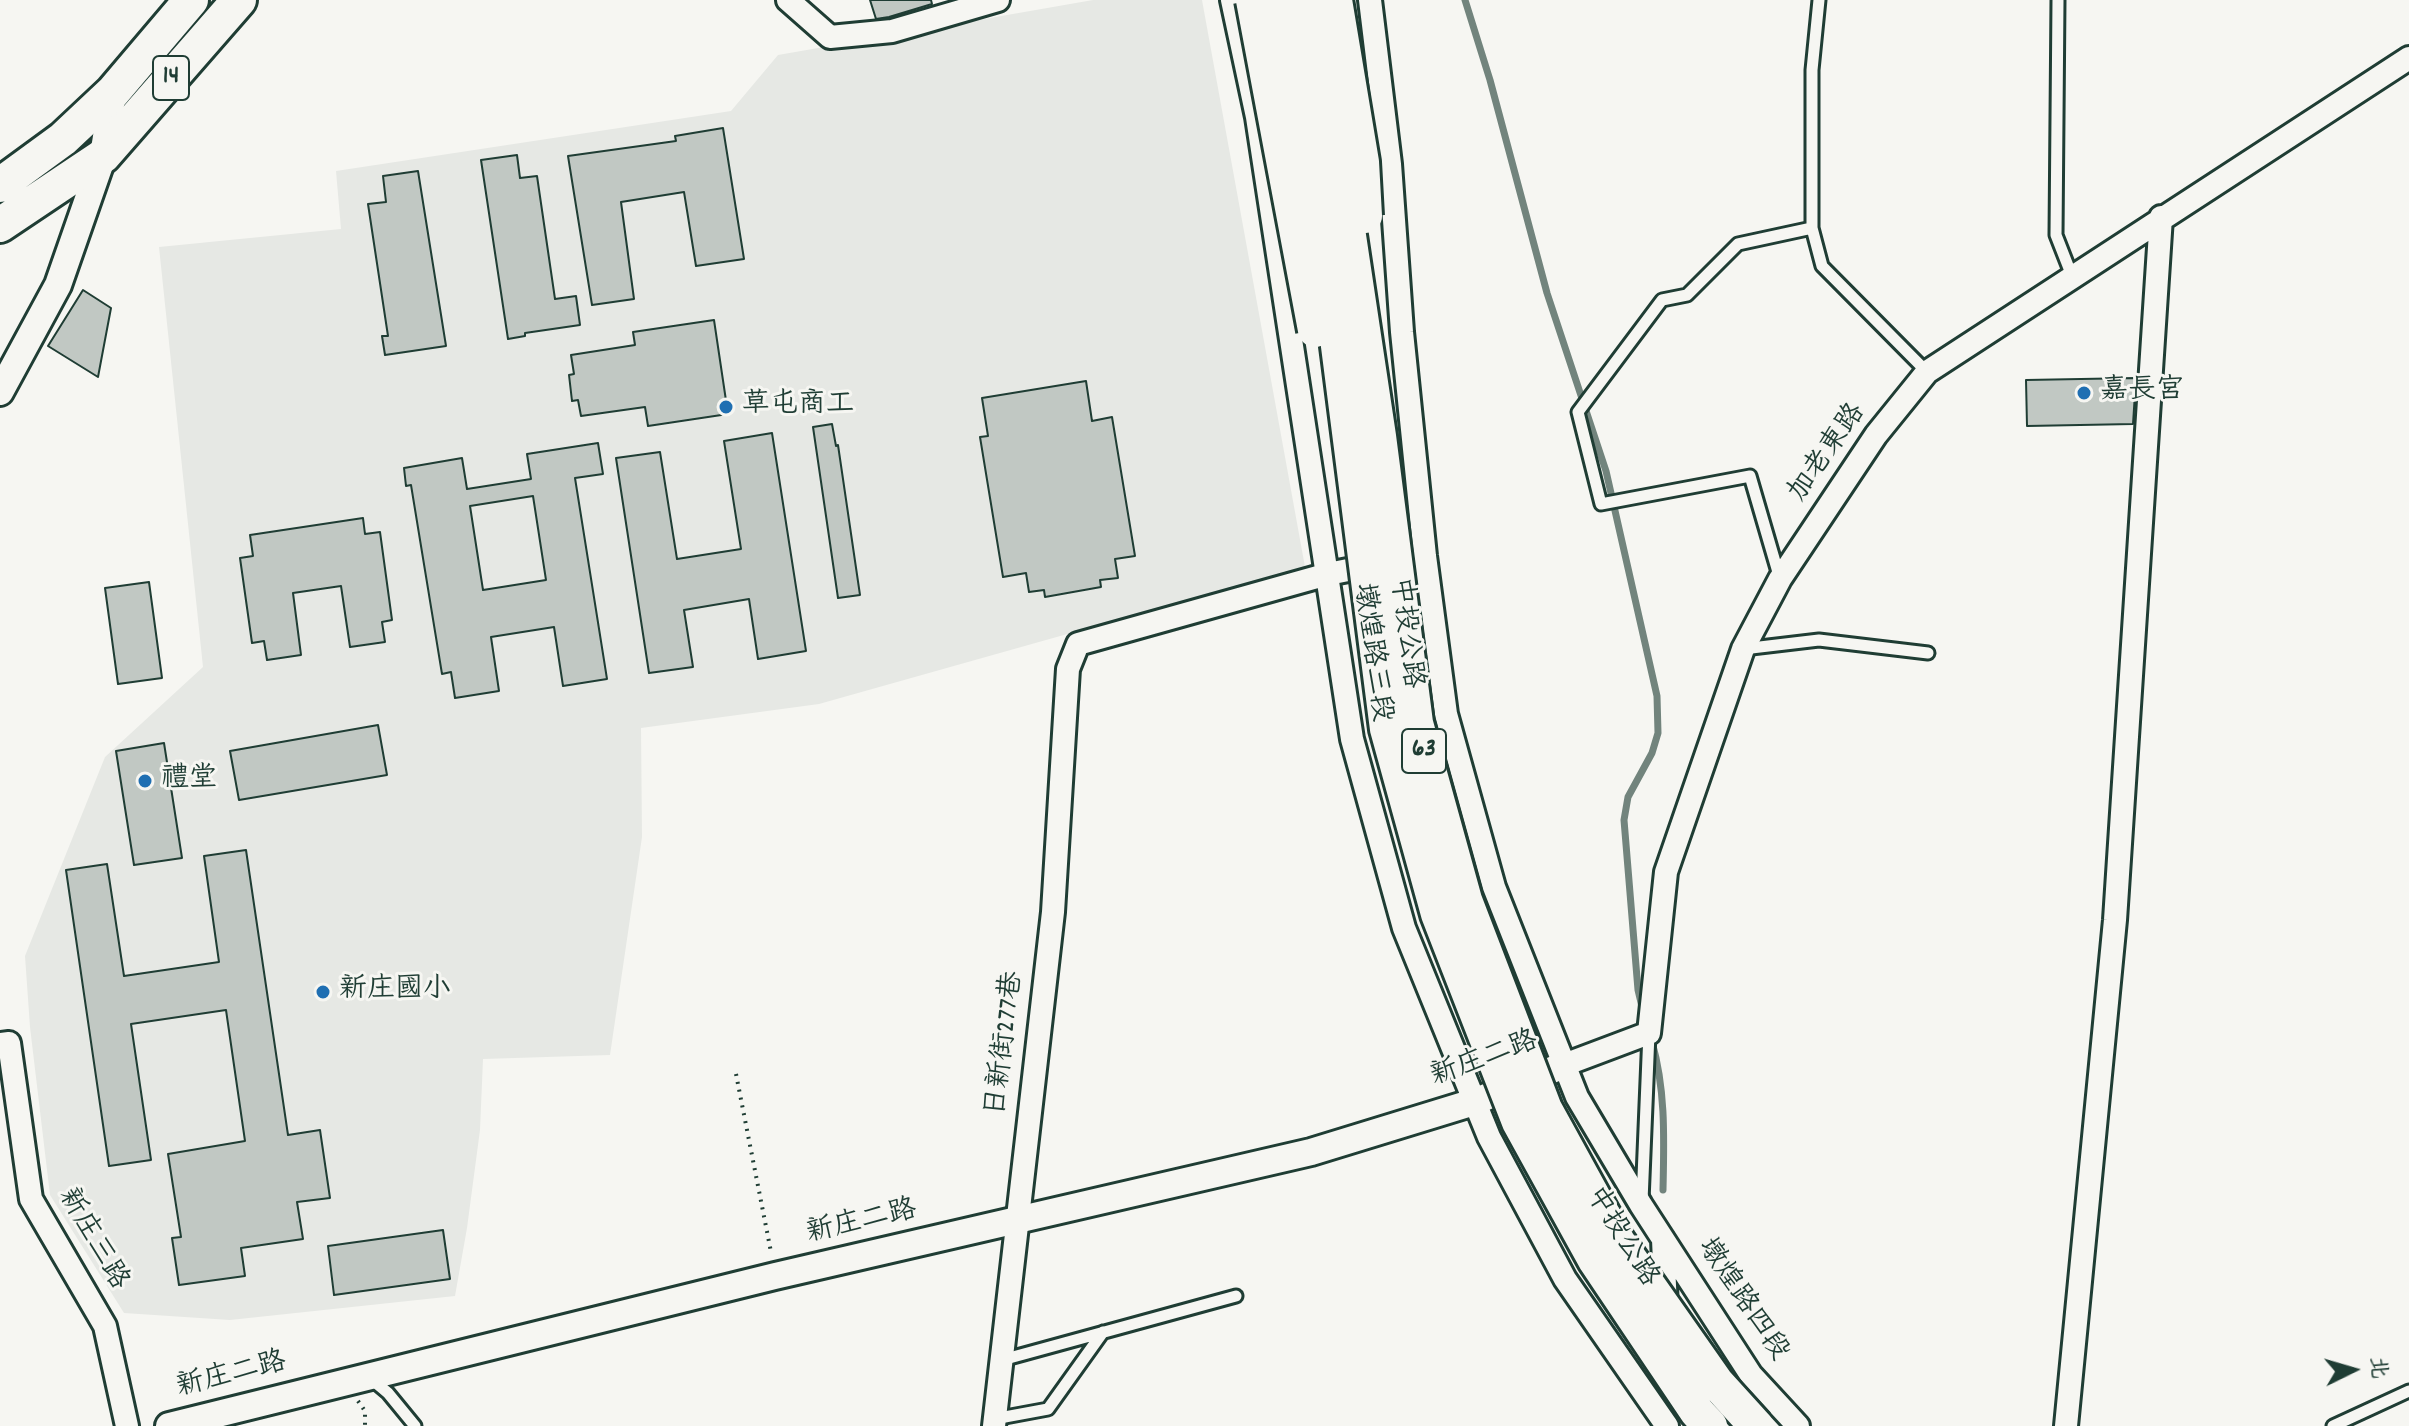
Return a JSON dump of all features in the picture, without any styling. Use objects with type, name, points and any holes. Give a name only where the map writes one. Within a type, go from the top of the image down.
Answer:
[{"type":"main road","name":"14","points":[[0,185],[63,139],[113,92],[191,0]]},
{"type":"main road","name":"14","points":[[0,225],[103,156],[239,0]]},
{"type":"main road","points":[[1253,0],[1311,316],[1364,442]]},
{"type":"main road","name":"中投公路","points":[[1285,0],[1416,723],[1470,915],[1545,1109],[1611,1229],[1717,1383],[1756,1426]]},
{"type":"main road","name":"中投公路","points":[[1310,0],[1339,169],[1387,729],[1438,914],[1519,1122],[1595,1260],[1697,1412],[1710,1426]]},
{"type":"main road","points":[[1335,0],[1362,162],[1364,442]]},
{"type":"street","points":[[788,0],[830,37],[892,31],[998,0]]},
{"type":"street","name":"墩煌路三段","points":[[1232,0],[1257,117],[1356,753],[1404,928],[1489,1137],[1565,1279],[1667,1426]]},
{"type":"street","points":[[1370,0],[1390,164],[1402,332],[1425,556],[1446,714],[1494,887],[1564,1065],[1577,1097],[1641,1205]]},
{"type":"street","name":"加老東路","points":[[1649,1033],[1666,872],[1743,649],[1780,579],[1876,435],[1927,372],[2409,58]]},
{"type":"street","points":[[0,392],[58,285],[103,156],[113,92]]},
{"type":"street","points":[[1257,117],[1382,95]]},
{"type":"street","points":[[2066,1426],[2115,920],[2161,217]]},
{"type":"street","points":[[1328,574],[1425,556]]},
{"type":"street","name":"日新街277巷","points":[[994,1423],[1053,912],[1068,669],[1078,644],[1328,574]]},
{"type":"street","points":[[1564,1065],[1649,1033]]},
{"type":"street","name":"新庄三路","points":[[0,1044],[9,1043],[31,1199],[105,1326],[127,1426]]},
{"type":"street","name":"新庄二路","points":[[169,1426],[775,1276],[1311,1152],[1474,1102],[1564,1065]]},
{"type":"street","name":"墩煌路四段","points":[[1641,1205],[1751,1375],[1798,1426]]},
{"type":"street","points":[[1663,1238],[1670,1398],[1677,1426]]},
{"type":"lane","points":[[1819,0],[1812,70],[1812,228],[1822,266],[1927,372]]},
{"type":"lane","points":[[2058,0],[2056,235],[2072,276]]},
{"type":"lane","points":[[1780,579],[1750,476],[1601,504],[1578,412],[1662,300],[1687,295],[1738,244],[1812,228]]},
{"type":"lane","points":[[1743,649],[1819,640],[1928,653]]},
{"type":"lane","points":[[1641,1205],[1649,1033]]},
{"type":"lane","points":[[1001,1360],[1236,1296]]},
{"type":"lane","points":[[994,1423],[1048,1409],[1103,1332]]},
{"type":"lane","points":[[369,1377],[388,1393],[415,1426]]},
{"type":"lane","points":[[2333,1426],[2409,1391]]},
{"type":"path","points":[[736,1074],[775,1276]]},
{"type":"shaded area","name":"草屯商工","points":[[1093,0],[1202,0],[1305,567],[819,704],[641,728],[642,837],[610,1055],[483,1059],[480,1130],[455,1296],[230,1320],[124,1313],[50,1195],[30,1027],[25,956],[105,757],[203,667],[159,247],[341,229],[336,171],[731,111],[778,55]]},
{"type":"building","points":[[870,0],[931,0],[932,4],[876,19]]},
{"type":"building","points":[[723,128],[744,259],[696,266],[684,192],[621,202],[634,299],[592,305],[568,156],[676,141],[675,136]]},
{"type":"building","points":[[517,155],[520,178],[537,176],[555,299],[576,296],[580,325],[525,333],[525,336],[508,339],[481,160]]},
{"type":"building","points":[[418,171],[446,346],[385,355],[382,336],[388,336],[368,204],[386,202],[383,176]]},
{"type":"building","points":[[83,290],[111,308],[98,377],[48,346]]},
{"type":"building","points":[[714,320],[728,414],[648,426],[645,407],[581,416],[578,400],[572,401],[569,375],[574,374],[571,355],[635,345],[633,332]]},
{"type":"building","name":"嘉長宮","points":[[2136,378],[2133,424],[2027,426],[2026,380]]},
{"type":"building","points":[[1086,381],[1092,421],[1112,417],[1135,556],[1115,559],[1118,578],[1100,580],[1101,587],[1045,597],[1044,590],[1029,592],[1026,573],[1003,577],[980,437],[988,436],[982,398]]},
{"type":"building","points":[[832,424],[838,445],[860,595],[838,598],[813,427]]},
{"type":"building","points":[[772,433],[806,651],[758,659],[749,599],[684,610],[693,667],[649,673],[616,458],[660,452],[677,559],[741,549],[724,441]]},
{"type":"building","points":[[598,443],[603,474],[575,478],[607,679],[563,686],[554,627],[491,637],[499,691],[455,698],[451,672],[442,674],[411,485],[406,486],[404,468],[462,458],[467,489],[531,479],[527,454]],"holes":[[[533,496],[546,580],[483,590],[470,506]]]},
{"type":"building","points":[[363,518],[365,534],[380,532],[392,620],[382,622],[385,642],[350,647],[341,586],[293,593],[301,655],[267,660],[264,641],[252,643],[240,558],[253,556],[250,535]]},
{"type":"building","points":[[149,582],[162,678],[118,684],[105,588]]},
{"type":"building","points":[[378,725],[387,775],[239,800],[230,751]]},
{"type":"building","name":"禮堂","points":[[164,743],[182,858],[134,865],[116,751]]},
{"type":"building","points":[[246,850],[288,1135],[320,1130],[330,1198],[297,1202],[303,1239],[241,1248],[245,1276],[179,1285],[172,1238],[181,1237],[168,1154],[245,1141],[226,1010],[131,1024],[151,1160],[109,1166],[66,870],[107,864],[124,976],[219,962],[204,856]]},
{"type":"building","points":[[443,1230],[450,1279],[334,1295],[328,1246]]},
{"type":"waterway","points":[[1465,0],[1490,80],[1547,293],[1606,471],[1657,696],[1658,733],[1652,753],[1628,797],[1624,820],[1638,990],[1643,1011]]},
{"type":"waterway","points":[[1652,1042],[1662,1097],[1663,1190]]},
{"type":"place","name":"嘉長宮","points":[[2084,393]]},
{"type":"place","name":"草屯商工","points":[[726,407]]},
{"type":"place","name":"禮堂","points":[[145,781]]},
{"type":"place","name":"新庄國小","points":[[323,992]]}]
